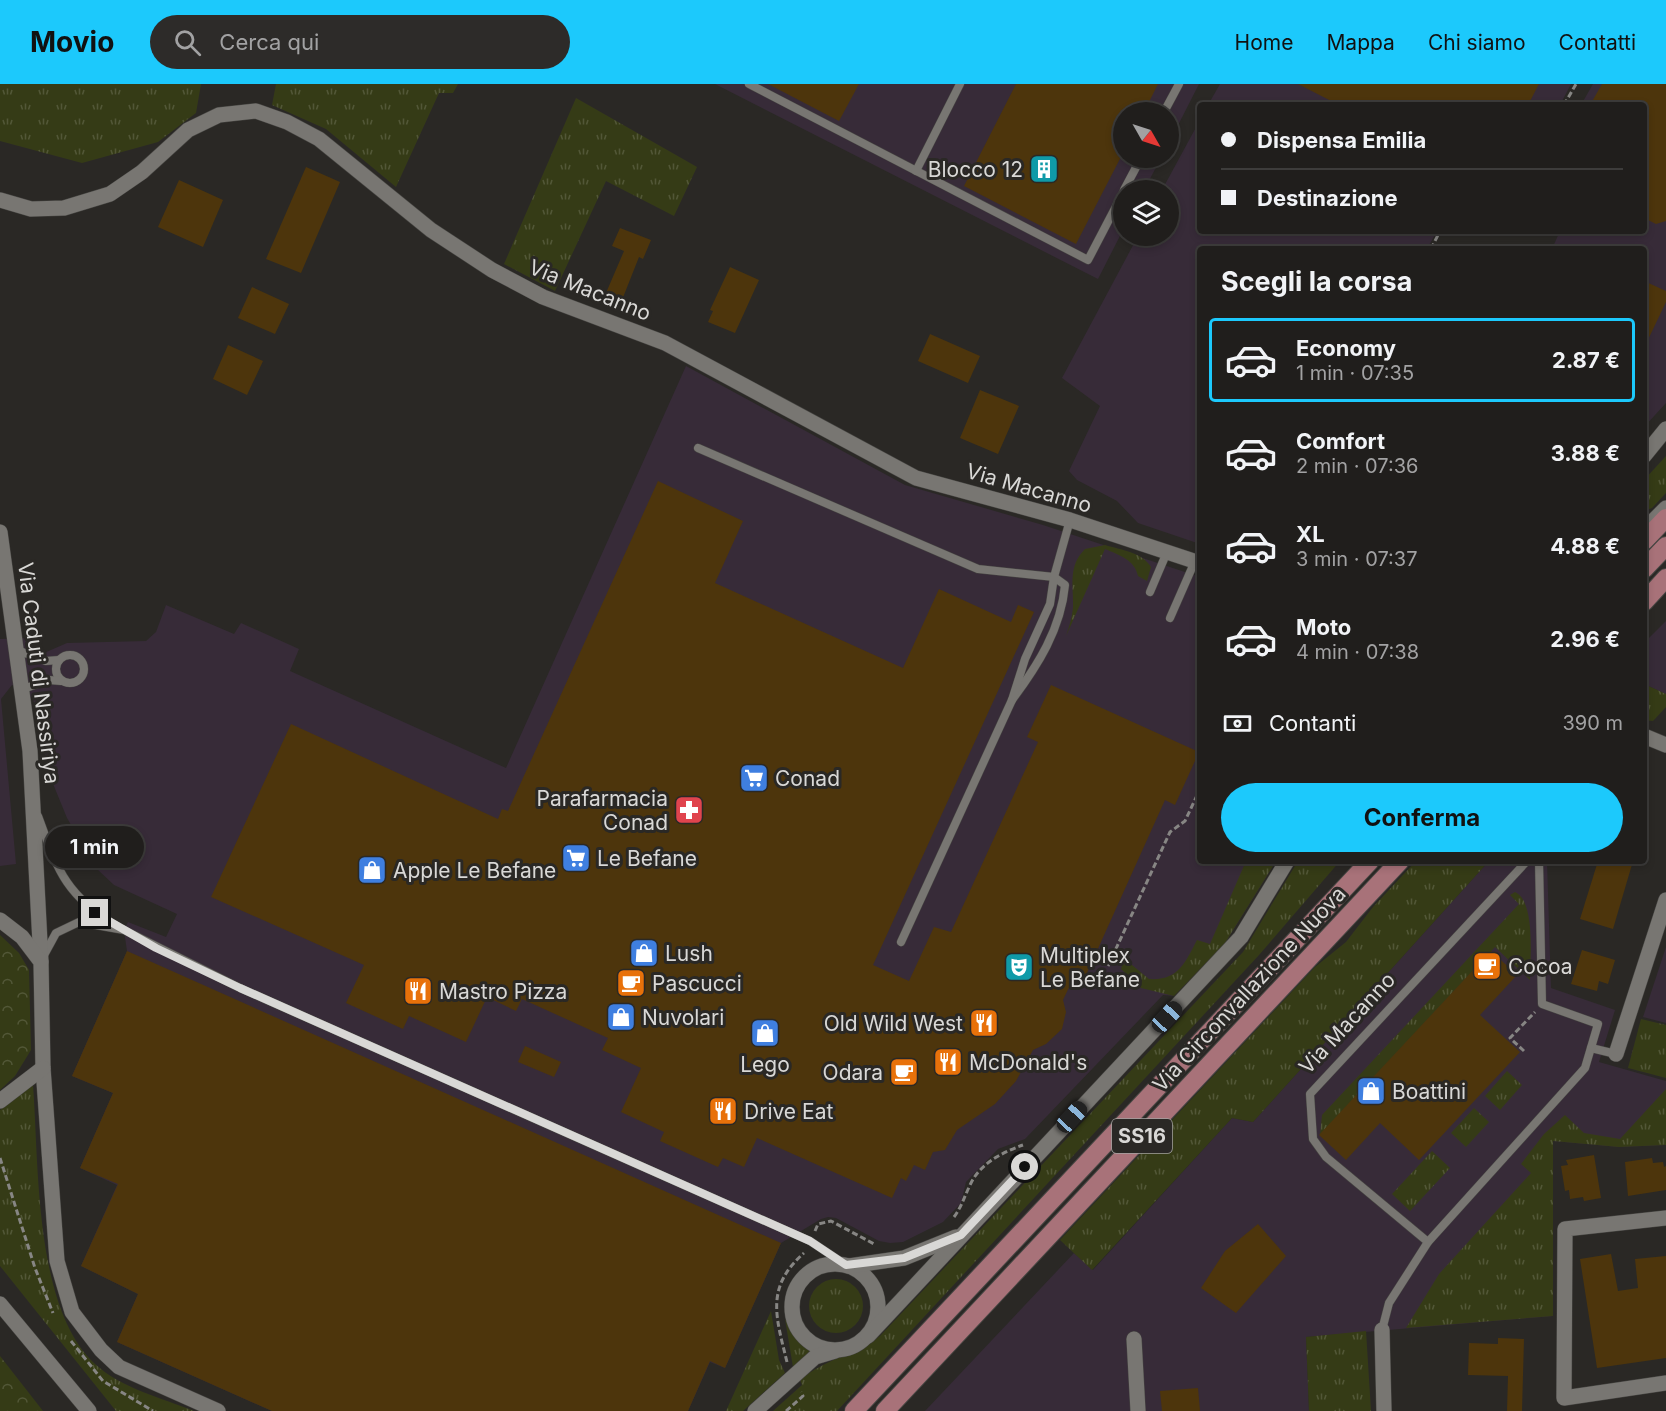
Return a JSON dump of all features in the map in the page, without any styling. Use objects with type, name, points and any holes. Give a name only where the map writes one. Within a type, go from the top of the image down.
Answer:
[{"type":"main road","points":[[1647,538],[1666,518]]},
{"type":"main road","points":[[1647,566],[1666,546]]},
{"type":"main road","points":[[1647,599],[1666,578]]},
{"type":"main road","points":[[1329,906],[1362,864]]},
{"type":"main road","name":"Via Circonvallazione Nuova","points":[[854,1411],[1367,864]]},
{"type":"main road","name":"Via Circonvallazione Nuova","points":[[885,1411],[1397,864]]},
{"type":"street","name":"Via Macanno","points":[[0,200],[31,209],[64,208],[110,194],[142,172],[188,130],[219,115],[256,111],[287,122],[319,139],[431,230],[492,270],[543,297],[665,343],[916,478],[1070,520],[1197,562]]},
{"type":"street","points":[[1647,452],[1666,429]]},
{"type":"street","points":[[1647,524],[1666,508]]},
{"type":"street","name":"Via Caduti di Nassiriya","points":[[0,532],[22,689],[34,806],[42,962],[43,1068],[57,1261],[72,1312],[101,1350],[119,1367],[218,1411]]},
{"type":"street","points":[[1647,737],[1666,745]]},
{"type":"street","points":[[754,1411],[815,1357],[855,1346],[868,1336],[1241,937],[1285,864]]},
{"type":"street","points":[[1616,1054],[1666,900]]},
{"type":"street","points":[[0,920],[22,937],[42,962]]},
{"type":"street","points":[[0,1101],[43,1068]]},
{"type":"street","points":[[1666,1218],[1565,1229],[1564,1398],[1666,1383]]},
{"type":"street","points":[[839,1350],[821,1348],[805,1338],[795,1322],[792,1306],[797,1288],[811,1271],[826,1265],[847,1265],[904,1258],[961,1235]]},
{"type":"street","points":[[847,1265],[867,1277],[877,1295],[878,1316],[868,1336]]},
{"type":"street","points":[[0,1304],[7,1322],[89,1411]]},
{"type":"street","points":[[1382,1330],[1384,1411]]},
{"type":"street","points":[[1134,1339],[1138,1411]]},
{"type":"lane","points":[[749,84],[1088,260],[1113,212]]},
{"type":"lane","points":[[916,171],[960,84]]},
{"type":"lane","points":[[1169,102],[1179,84]]},
{"type":"lane","points":[[698,448],[978,569],[1054,577],[1065,585],[1063,609],[1038,664],[1012,699]]},
{"type":"lane","points":[[902,942],[1012,699],[1025,659],[1050,604],[1054,577],[1070,520]]},
{"type":"lane","points":[[1150,592],[1167,552]]},
{"type":"lane","points":[[1170,618],[1197,562]]},
{"type":"lane","points":[[17,650],[46,661],[59,660],[73,655],[81,660],[84,669],[81,678],[74,683],[49,680],[22,689]]},
{"type":"lane","points":[[59,660],[56,674],[61,681]]},
{"type":"lane","points":[[34,806],[48,849],[69,887],[95,913],[124,930],[240,988],[810,1241],[847,1265]]},
{"type":"lane","name":"Via Macanno","points":[[1428,1242],[1326,1157],[1313,1139],[1310,1094],[1524,864]]},
{"type":"lane","points":[[1382,1330],[1389,1303],[1428,1242],[1585,1068],[1598,1024],[1542,1004],[1539,864]]},
{"type":"lane","points":[[42,962],[49,943],[66,927],[79,922],[124,930]]},
{"type":"lane","points":[[1591,1048],[1616,1054]]},
{"type":"path","points":[[1566,102],[1576,84]]},
{"type":"path","points":[[1108,966],[1170,831],[1185,821],[1197,795]]},
{"type":"path","points":[[1524,1051],[1510,1038],[1542,1004]]},
{"type":"path","points":[[947,1224],[965,1201],[971,1182],[997,1155],[1029,1143]]},
{"type":"path","points":[[814,1232],[818,1224],[831,1221],[874,1244],[884,1246]]},
{"type":"path","points":[[789,1369],[775,1313],[777,1294],[783,1276],[804,1253]]},
{"type":"path","points":[[786,1411],[803,1396],[800,1390]]},
{"type":"shaded area","points":[[715,84],[1199,84],[1179,123],[1179,102],[1113,102],[1113,168],[1156,168],[1149,180],[1113,180],[1113,246],[1115,246],[1098,279]]},
{"type":"shaded area","points":[[1220,84],[1571,84],[1562,102],[1210,102]]},
{"type":"shaded area","points":[[1593,84],[1666,84],[1666,403],[1647,424],[1647,246],[1553,246],[1559,234],[1647,234],[1647,102],[1583,102]]},
{"type":"shaded area","points":[[1197,126],[1197,234],[1435,234],[1429,246],[1197,246],[1197,543],[1138,523],[1117,501],[1077,480],[1069,471],[1100,406],[1062,378],[1133,246],[1179,246],[1179,180],[1167,180],[1174,168],[1179,168],[1179,159]]},
{"type":"shaded area","points":[[686,366],[905,485],[1043,525],[1197,576],[1197,864],[1274,864],[1225,943],[1174,996],[1163,995],[1025,1139],[998,1149],[966,1182],[961,1203],[943,1222],[903,1242],[890,1243],[879,1241],[836,1218],[828,1217],[781,1243],[725,1368],[710,1362],[688,1411],[272,1411],[117,1342],[138,1294],[81,1266],[117,1185],[80,1168],[113,1093],[72,1076],[127,951],[124,930],[128,922],[166,937],[177,914],[114,885],[97,869],[67,818],[49,774],[33,698],[12,685],[1,699],[16,864],[0,866],[0,639],[30,638],[38,650],[44,653],[67,643],[146,641],[156,632],[166,605],[234,634],[241,623],[299,649],[290,671],[506,768]]},
{"type":"shaded area","points":[[1666,621],[1666,694],[1647,685],[1647,640]]},
{"type":"shaded area","points":[[1486,864],[1547,864],[1551,988],[1615,1010],[1599,1062],[1666,1081],[1666,1145],[1619,1147],[1553,1141],[1553,1316],[1306,1337],[1309,1411],[925,1411],[1074,1253],[1093,1270],[1232,1118],[1253,1122]]},
{"type":"shaded area","points":[[1666,947],[1666,1023],[1643,1017]]},
{"type":"green space","points":[[0,84],[201,84],[196,113],[158,142],[82,163],[0,141]]},
{"type":"green space","points":[[276,84],[458,84],[453,93],[439,93],[396,187],[326,129],[272,105]]},
{"type":"green space","points":[[576,98],[697,167],[674,216],[606,181],[555,291],[504,264]]},
{"type":"green space","points":[[1666,456],[1666,493],[1652,508],[1647,510],[1647,477]]},
{"type":"green space","points":[[1105,545],[1131,552],[1147,562],[1151,567],[1147,581],[1138,576],[1130,562],[1105,549],[1066,636],[1073,612],[1073,577],[1079,556],[1085,549]]},
{"type":"green space","points":[[1647,685],[1666,694],[1666,707],[1653,721],[1647,720]]},
{"type":"green space","points":[[1245,864],[1274,864],[1225,943],[1174,996],[1141,988],[1121,969],[1127,950],[1132,965],[1149,979],[1167,977],[1174,974],[1184,963],[1197,940],[1210,944]]},
{"type":"green space","points":[[1296,864],[1337,864],[1259,955],[837,1411],[773,1411],[802,1385],[800,1380],[809,1373],[880,1336],[1243,952]]},
{"type":"green space","points":[[1413,864],[1486,864],[1253,1122],[1232,1118],[1092,1270],[1060,1240],[1315,967],[1346,942],[1373,907]]},
{"type":"green space","points":[[1515,892],[1522,898],[1529,919],[1530,980],[1495,947],[1320,1135],[1322,1115],[1519,904],[1510,895]]},
{"type":"green space","points":[[0,935],[19,953],[29,970],[31,1050],[15,1076],[0,1090]]},
{"type":"green space","points":[[1641,1019],[1666,1025],[1666,1078],[1628,1068]]},
{"type":"green space","points":[[1507,1071],[1522,1085],[1500,1110],[1485,1096]]},
{"type":"green space","points":[[33,1085],[43,1233],[60,1308],[75,1339],[95,1364],[117,1380],[194,1411],[116,1411],[0,1266],[0,1110]]},
{"type":"green space","points":[[1666,1089],[1666,1145],[1619,1147],[1553,1141],[1553,1316],[1406,1328],[1439,1274],[1531,1173],[1521,1164],[1544,1134],[1565,1115],[1584,1133],[1620,1139]]},
{"type":"green space","points":[[1474,1108],[1489,1122],[1466,1147],[1451,1133]]},
{"type":"green space","points":[[1432,1151],[1450,1168],[1410,1211],[1392,1194]]},
{"type":"green space","points":[[836,1279],[846,1281],[855,1287],[861,1296],[863,1306],[861,1316],[855,1325],[846,1331],[836,1333],[826,1331],[817,1325],[811,1316],[809,1306],[811,1296],[817,1287],[826,1281]]},
{"type":"green space","points":[[771,1311],[779,1360],[785,1373],[743,1411],[726,1411]]},
{"type":"green space","points":[[785,1319],[797,1339],[811,1350],[793,1367]]},
{"type":"green space","points":[[1366,1331],[1371,1411],[1309,1411],[1306,1337]]},
{"type":"green space","points":[[0,1356],[43,1411],[0,1411]]},
{"type":"building","points":[[768,84],[859,84],[839,121]]},
{"type":"building","name":"Blocco 12","points":[[1016,84],[1158,84],[1149,102],[1113,102],[1113,168],[1115,168],[1076,244],[964,186]]},
{"type":"building","points":[[1298,84],[1539,84],[1530,102],[1333,102]]},
{"type":"building","points":[[1602,84],[1666,84],[1666,221],[1656,224],[1647,220],[1647,102],[1592,102]]},
{"type":"building","points":[[306,167],[340,182],[301,273],[266,259]]},
{"type":"building","points":[[179,180],[223,200],[203,247],[158,227]]},
{"type":"building","points":[[620,228],[651,240],[643,259],[639,257],[622,300],[606,293],[624,251],[612,246]]},
{"type":"building","points":[[730,267],[759,280],[735,333],[708,322],[713,311],[710,310]]},
{"type":"building","points":[[1647,282],[1666,291],[1666,302],[1647,342]]},
{"type":"building","points":[[252,287],[289,304],[275,334],[238,318]]},
{"type":"building","points":[[930,334],[980,356],[968,383],[918,361]]},
{"type":"building","points":[[228,345],[263,361],[247,395],[213,379]]},
{"type":"building","points":[[980,390],[1019,406],[998,454],[960,438]]},
{"type":"building","name":"Le Befane","points":[[658,481],[743,521],[715,583],[903,668],[939,589],[1011,622],[1018,605],[1034,612],[873,965],[909,981],[934,927],[951,932],[1038,742],[1027,737],[1051,685],[1197,751],[1197,756],[1175,805],[1165,800],[1082,984],[1073,979],[1063,1000],[1066,1012],[1062,1029],[1046,1044],[1033,1050],[1016,1081],[995,1104],[957,1130],[945,1150],[933,1152],[925,1170],[914,1165],[906,1181],[901,1178],[892,1198],[757,1138],[744,1167],[723,1158],[718,1167],[660,1141],[664,1132],[621,1112],[641,1068],[602,1050],[608,1038],[522,999],[516,1011],[487,997],[466,1042],[409,1016],[403,1029],[346,1003],[364,965],[211,897],[291,724],[498,819],[502,809],[508,811]]},
{"type":"building","points":[[1597,864],[1632,864],[1613,929],[1580,919]]},
{"type":"building","points":[[1582,950],[1615,960],[1608,984],[1599,981],[1597,991],[1571,984]]},
{"type":"building","points":[[127,951],[781,1243],[725,1368],[710,1361],[688,1411],[272,1411],[117,1342],[138,1294],[81,1266],[118,1184],[80,1168],[113,1093],[72,1076]]},
{"type":"building","points":[[1491,951],[1517,975],[1480,1015],[1520,1052],[1419,1160],[1380,1123],[1346,1160],[1319,1135]]},
{"type":"building","points":[[525,1046],[561,1062],[554,1077],[518,1062]]},
{"type":"building","points":[[1594,1155],[1601,1198],[1584,1201],[1583,1197],[1570,1199],[1569,1190],[1565,1191],[1561,1166],[1568,1165],[1566,1160]]},
{"type":"building","points":[[1652,1158],[1653,1163],[1663,1162],[1664,1167],[1666,1166],[1666,1190],[1628,1196],[1625,1162]]},
{"type":"building","points":[[1258,1224],[1286,1256],[1236,1313],[1201,1288],[1225,1251]]},
{"type":"building","points":[[1611,1254],[1618,1291],[1638,1288],[1635,1259],[1666,1256],[1666,1358],[1597,1368],[1580,1259]]},
{"type":"building","points":[[1498,1338],[1524,1339],[1522,1411],[1507,1411],[1508,1376],[1468,1375],[1469,1343],[1498,1344]]},
{"type":"building","points":[[1198,1388],[1200,1411],[1162,1411],[1160,1391]]},
{"type":"place","name":"Blocco 12","points":[[1044,169]]},
{"type":"place","name":"Conad","points":[[754,778]]},
{"type":"place","name":"Parafarmacia Conad","points":[[689,810]]},
{"type":"place","name":"Le Befane","points":[[576,858]]},
{"type":"place","name":"Apple Le Befane","points":[[372,870]]},
{"type":"place","name":"Lush","points":[[644,953]]},
{"type":"place","name":"Cocoa","points":[[1487,966]]},
{"type":"place","name":"Multiplex Le Befane","points":[[1019,967]]},
{"type":"place","name":"Pascucci","points":[[631,983]]},
{"type":"place","name":"Mastro Pizza","points":[[418,991]]},
{"type":"place","name":"Nuvolari","points":[[621,1017]]},
{"type":"place","name":"Old Wild West","points":[[984,1023]]},
{"type":"place","name":"Lego","points":[[765,1033]]},
{"type":"place","name":"McDonald's","points":[[948,1062]]},
{"type":"place","name":"Odara","points":[[904,1072]]},
{"type":"place","name":"Boattini","points":[[1371,1091]]},
{"type":"place","name":"Drive Eat","points":[[723,1111]]},
{"type":"route","points":[[95,913],[198,969],[810,1241],[849,1266],[904,1258],[961,1235],[1025,1167]]}]
